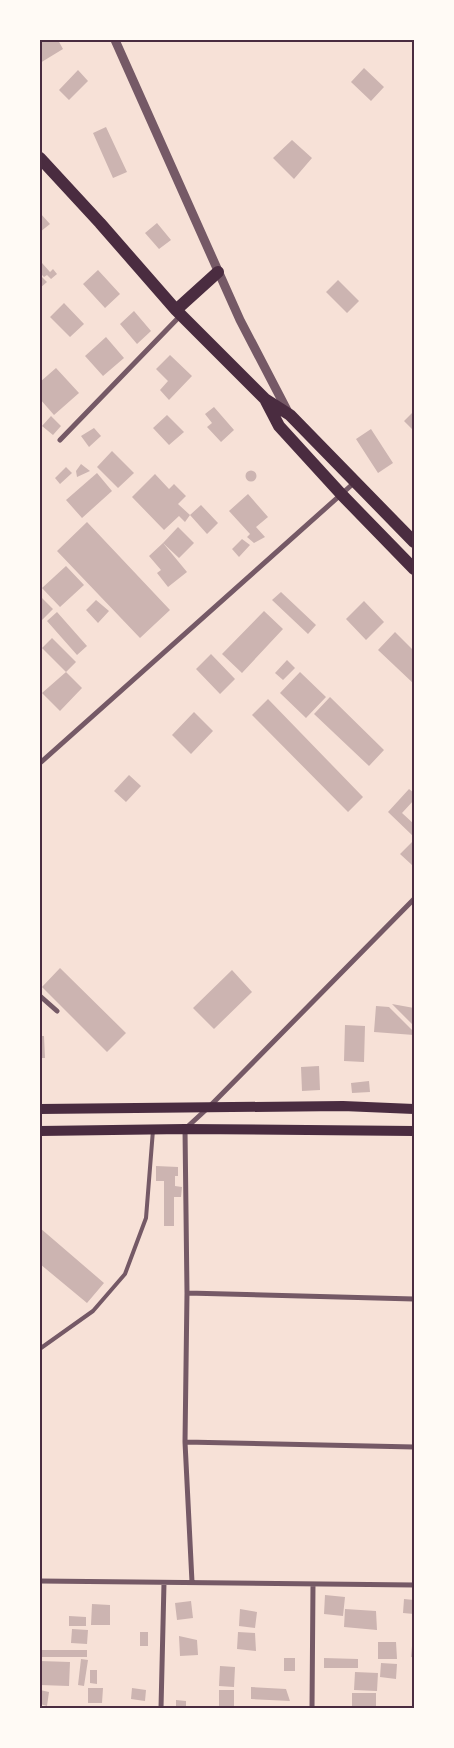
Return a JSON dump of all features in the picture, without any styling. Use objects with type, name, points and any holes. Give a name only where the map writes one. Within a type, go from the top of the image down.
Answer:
[{"type":"highway","points":[[40,158],[179,313],[265,399],[290,415],[414,542]]},
{"type":"highway","points":[[179,313],[218,272]]},
{"type":"highway","points":[[265,399],[279,426],[342,495],[414,569]]},
{"type":"main road","points":[[40,1109],[343,1106],[414,1109]]},
{"type":"main road","points":[[40,1132],[185,1129],[414,1131]]},
{"type":"street","points":[[115,40],[218,272],[244,327],[290,415]]},
{"type":"street","points":[[60,440],[179,313]]},
{"type":"street","points":[[40,763],[356,481]]},
{"type":"street","points":[[192,1582],[185,1442],[187,1293],[185,1129],[414,899]]},
{"type":"street","points":[[40,996],[57,1011]]},
{"type":"street","points":[[187,1293],[414,1299]]},
{"type":"street","points":[[185,1442],[414,1448]]},
{"type":"street","points":[[40,1581],[414,1585]]},
{"type":"street","points":[[161,1708],[164,1583]]},
{"type":"street","points":[[312,1708],[314,1584]]},
{"type":"lane","points":[[41,1348],[94,1311],[125,1274],[146,1218],[153,1130]]},
{"type":"building","points":[[40,40],[58,40],[63,49],[40,63]]},
{"type":"building","points":[[364,68],[384,87],[371,101],[351,82]]},
{"type":"building","points":[[78,70],[88,81],[69,100],[59,90]]},
{"type":"building","points":[[106,127],[127,172],[113,178],[93,133]]},
{"type":"building","points":[[292,140],[312,158],[294,179],[273,158]]},
{"type":"building","points":[[40,213],[50,224],[40,232]]},
{"type":"building","points":[[157,223],[171,240],[159,249],[145,233]]},
{"type":"building","points":[[42,263],[50,272],[53,269],[57,274],[51,279],[47,275],[44,277],[40,273],[40,265]]},
{"type":"building","points":[[98,270],[120,294],[105,308],[83,284]]},
{"type":"building","points":[[40,275],[47,282],[40,288]]},
{"type":"building","points":[[338,280],[359,301],[347,313],[326,292]]},
{"type":"building","points":[[64,303],[84,324],[70,337],[50,317]]},
{"type":"building","points":[[134,311],[151,331],[137,344],[120,324]]},
{"type":"building","points":[[106,337],[124,358],[103,376],[85,356]]},
{"type":"building","points":[[170,355],[192,376],[169,400],[160,390],[168,381],[156,369]]},
{"type":"building","points":[[56,368],[79,393],[54,415],[40,399],[40,382]]},
{"type":"building","points":[[214,407],[234,430],[221,442],[207,427],[212,423],[205,414]]},
{"type":"building","points":[[414,411],[414,431],[404,421]]},
{"type":"building","points":[[167,415],[184,432],[169,445],[153,428]]},
{"type":"building","points":[[51,416],[61,426],[53,435],[42,426]]},
{"type":"building","points":[[94,428],[101,436],[89,447],[81,436]]},
{"type":"building","points":[[371,429],[393,463],[378,473],[356,439]]},
{"type":"building","points":[[112,451],[134,473],[118,488],[97,467]]},
{"type":"building","points":[[81,464],[90,471],[77,477],[76,471]]},
{"type":"building","points":[[66,467],[72,473],[60,484],[55,478]]},
{"type":"building","points":[[249,471],[253,471],[256,476],[255,480],[249,481],[246,478],[246,474]]},
{"type":"building","points":[[97,473],[112,491],[82,518],[66,500]]},
{"type":"building","points":[[155,474],[169,489],[174,484],[186,496],[178,504],[190,515],[185,522],[179,516],[164,530],[132,497]]},
{"type":"building","points":[[248,494],[268,517],[256,527],[265,537],[254,543],[247,537],[250,534],[229,511]]},
{"type":"building","points":[[201,505],[218,523],[207,534],[190,515]]},
{"type":"building","points":[[87,522],[170,610],[140,638],[57,551]]},
{"type":"building","points":[[178,527],[194,543],[179,558],[163,543]]},
{"type":"building","points":[[242,539],[250,545],[239,557],[232,549]]},
{"type":"building","points":[[163,543],[187,572],[168,587],[157,573],[161,570],[149,556]]},
{"type":"building","points":[[66,566],[84,585],[60,607],[42,588]]},
{"type":"building","points":[[281,592],[316,625],[308,634],[272,600]]},
{"type":"building","points":[[42,598],[53,609],[42,620],[40,618],[40,600]]},
{"type":"building","points":[[96,600],[109,611],[98,623],[86,610]]},
{"type":"building","points":[[364,601],[384,622],[366,640],[346,619]]},
{"type":"building","points":[[264,611],[283,629],[242,673],[222,654]]},
{"type":"building","points":[[57,612],[87,646],[77,655],[47,621]]},
{"type":"building","points":[[395,632],[414,651],[414,684],[378,650]]},
{"type":"building","points":[[52,638],[76,662],[66,672],[42,648]]},
{"type":"building","points":[[211,654],[235,679],[220,694],[196,669]]},
{"type":"building","points":[[287,660],[295,668],[283,680],[275,673]]},
{"type":"building","points":[[66,672],[82,688],[60,711],[42,693]]},
{"type":"building","points":[[300,672],[326,697],[306,718],[280,693]]},
{"type":"building","points":[[330,697],[384,750],[369,766],[314,714]]},
{"type":"building","points":[[268,699],[363,797],[348,812],[252,715]]},
{"type":"building","points":[[194,712],[213,731],[191,754],[172,735]]},
{"type":"building","points":[[129,775],[141,786],[126,802],[114,791]]},
{"type":"building","points":[[409,789],[414,793],[414,800],[402,813],[414,824],[414,837],[388,812]]},
{"type":"building","points":[[414,840],[414,863],[412,865],[400,854]]},
{"type":"building","points":[[60,968],[126,1033],[107,1052],[42,987]]},
{"type":"building","points":[[232,970],[252,992],[214,1029],[193,1008]]},
{"type":"building","points":[[392,1004],[414,1008],[414,1026]]},
{"type":"building","points":[[376,1006],[389,1007],[414,1032],[414,1035],[374,1032]]},
{"type":"building","points":[[345,1025],[365,1026],[364,1062],[344,1061]]},
{"type":"building","points":[[40,1036],[44,1036],[45,1058],[40,1058]]},
{"type":"building","points":[[319,1066],[320,1090],[302,1091],[301,1067]]},
{"type":"building","points":[[369,1081],[370,1092],[352,1093],[351,1083]]},
{"type":"building","points":[[156,1166],[178,1167],[178,1176],[175,1176],[175,1186],[182,1187],[181,1197],[174,1197],[174,1226],[164,1226],[164,1181],[156,1181]]},
{"type":"building","points":[[40,1228],[104,1283],[87,1303],[40,1264]]},
{"type":"building","points":[[325,1595],[345,1597],[343,1616],[324,1614]]},
{"type":"building","points":[[404,1599],[414,1600],[414,1614],[403,1613]]},
{"type":"building","points":[[191,1601],[193,1618],[177,1620],[175,1603]]},
{"type":"building","points":[[92,1604],[110,1605],[110,1625],[91,1625]]},
{"type":"building","points":[[240,1609],[257,1612],[255,1628],[239,1626]]},
{"type":"building","points":[[345,1609],[376,1611],[377,1630],[344,1627]]},
{"type":"building","points":[[69,1616],[86,1617],[86,1626],[69,1626]]},
{"type":"building","points":[[72,1629],[88,1630],[87,1644],[71,1643]]},
{"type":"building","points":[[140,1632],[148,1632],[148,1646],[140,1646]]},
{"type":"building","points":[[238,1632],[255,1633],[256,1651],[237,1649]]},
{"type":"building","points":[[179,1636],[197,1640],[198,1655],[180,1656]]},
{"type":"building","points":[[378,1642],[396,1642],[397,1659],[378,1659]]},
{"type":"building","points":[[412,1646],[414,1646],[414,1657],[411,1657]]},
{"type":"building","points":[[40,1650],[87,1650],[87,1657],[40,1657]]},
{"type":"building","points":[[284,1658],[295,1658],[295,1671],[284,1671]]},
{"type":"building","points":[[324,1658],[358,1659],[358,1668],[324,1668]]},
{"type":"building","points":[[81,1659],[88,1660],[84,1686],[78,1685]]},
{"type":"building","points":[[40,1661],[70,1662],[69,1686],[40,1685]]},
{"type":"building","points":[[381,1663],[397,1664],[396,1679],[380,1677]]},
{"type":"building","points":[[220,1666],[235,1667],[234,1687],[219,1686]]},
{"type":"building","points":[[90,1670],[97,1670],[97,1684],[90,1683]]},
{"type":"building","points":[[355,1672],[378,1673],[377,1691],[354,1690]]},
{"type":"building","points":[[251,1687],[286,1689],[290,1701],[251,1699]]},
{"type":"building","points":[[88,1688],[103,1688],[102,1703],[88,1703]]},
{"type":"building","points":[[132,1688],[146,1690],[145,1701],[131,1699]]},
{"type":"building","points":[[40,1690],[49,1692],[47,1706],[40,1704]]},
{"type":"building","points":[[219,1690],[234,1690],[234,1708],[219,1708]]},
{"type":"building","points":[[352,1693],[376,1693],[376,1708],[352,1708]]},
{"type":"building","points":[[176,1700],[186,1701],[186,1708],[176,1708]]}]
